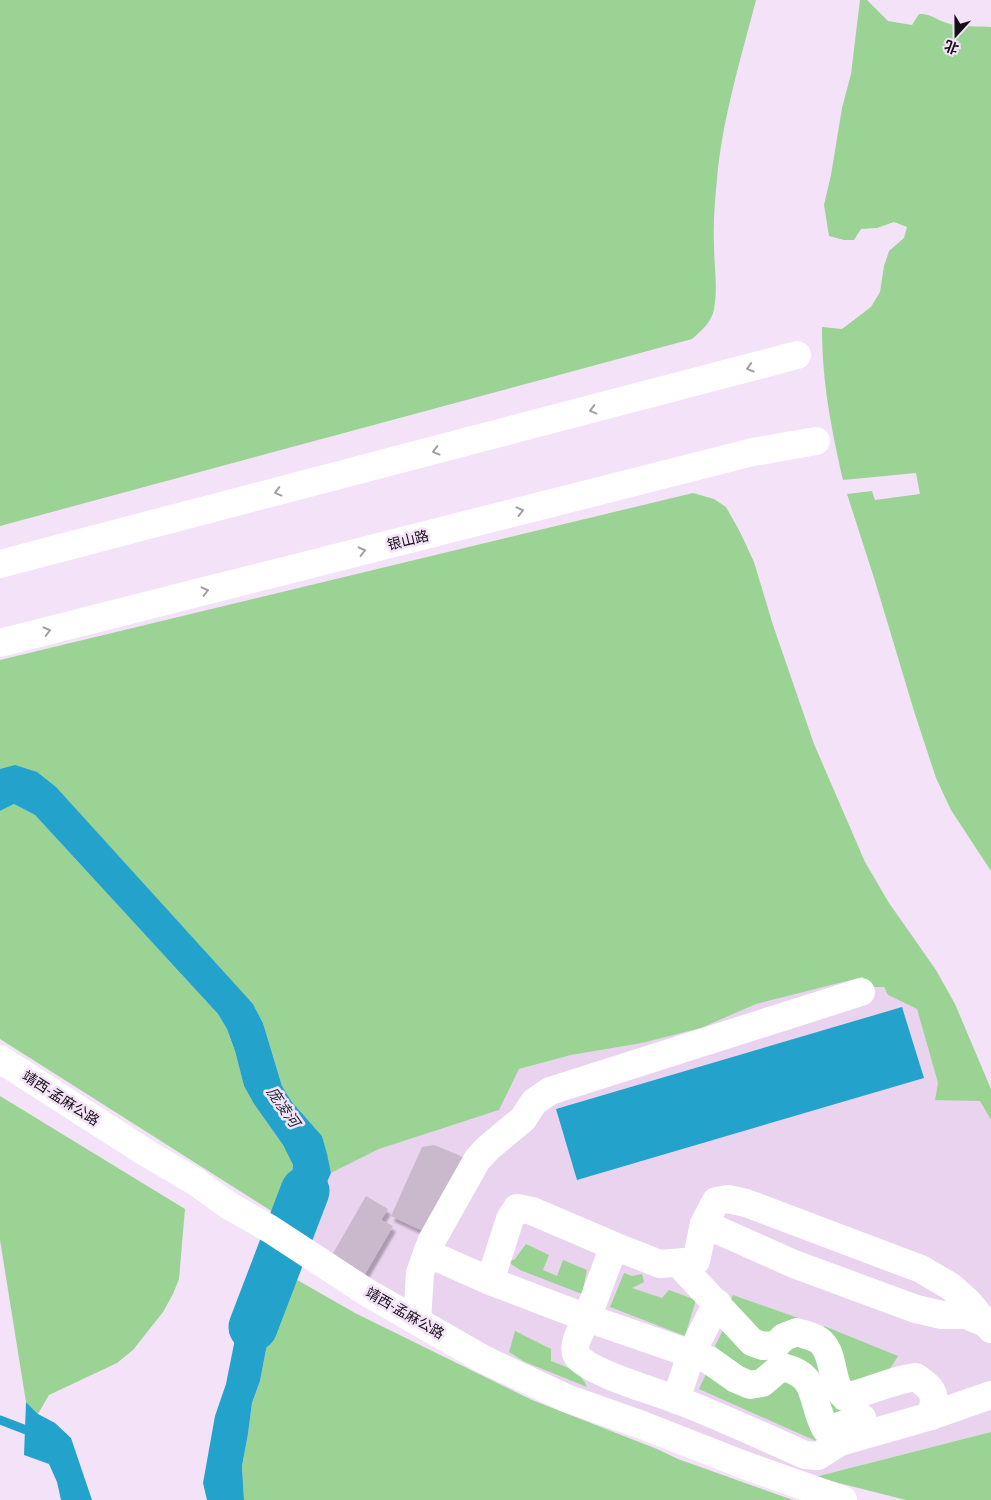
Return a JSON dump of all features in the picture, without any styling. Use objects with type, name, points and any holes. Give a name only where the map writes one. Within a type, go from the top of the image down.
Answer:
[{"type":"main road","points":[[0,564],[797,355]]},
{"type":"main road","name":"银山路","points":[[0,643],[743,455],[816,441]]},
{"type":"main road","points":[[417,1321],[420,1273],[432,1240],[477,1160],[522,1119],[534,1102],[550,1091],[861,992]]},
{"type":"main road","name":"靖西-孟麻公路","points":[[0,1059],[140,1149],[196,1182],[228,1205],[270,1228],[368,1292],[483,1359],[566,1398],[843,1500]]},
{"type":"main road","points":[[490,1280],[510,1219],[518,1208],[532,1211],[660,1264],[679,1264],[696,1261],[704,1224],[716,1202],[728,1199],[746,1203],[921,1269],[950,1286],[990,1326]]},
{"type":"main road","points":[[704,1224],[794,1264],[916,1309],[942,1315],[966,1315],[990,1326]]},
{"type":"main road","points":[[614,1246],[575,1343],[577,1355],[585,1364],[616,1378],[676,1400],[805,1455],[818,1456],[840,1442],[920,1419],[991,1395]]},
{"type":"main road","points":[[427,1253],[586,1318],[709,1360],[736,1379],[750,1384],[762,1383],[780,1367],[793,1369],[805,1376],[811,1388],[820,1420],[825,1428],[834,1428],[884,1410],[899,1409],[920,1419]]},
{"type":"main road","points":[[679,1264],[752,1342],[762,1346],[776,1345],[784,1337],[797,1332],[822,1342],[828,1352],[838,1390],[845,1397],[858,1395],[898,1379],[916,1377],[931,1388],[935,1400],[920,1419]]},
{"type":"main road","points":[[676,1400],[691,1354],[717,1303]]},
{"type":"shaded area","points":[[863,977],[884,987],[888,995],[917,1009],[938,1083],[980,1101],[991,1120],[991,1432],[815,1477],[571,1389],[440,1324],[303,1237],[331,1173],[379,1149],[499,1110],[519,1069],[571,1055],[642,1043],[701,1028],[756,1004]]},
{"type":"green space","points":[[0,0],[756,0],[733,89],[719,157],[714,220],[716,293],[713,314],[706,326],[692,339],[0,526]]},
{"type":"green space","points":[[860,0],[867,0],[888,21],[912,25],[919,14],[923,14],[950,24],[991,27],[991,871],[951,810],[936,778],[847,494],[872,491],[875,500],[920,494],[916,473],[843,480],[828,404],[822,347],[822,327],[842,329],[871,307],[880,292],[884,266],[889,251],[904,238],[907,227],[894,222],[877,228],[861,229],[854,240],[844,240],[829,236],[824,205],[842,108],[851,74]]},
{"type":"green space","points":[[693,493],[714,499],[726,507],[740,532],[754,562],[773,625],[814,744],[865,862],[889,903],[936,970],[955,1004],[991,1089],[991,1120],[980,1101],[935,1100],[938,1083],[917,1009],[888,995],[884,987],[867,987],[863,977],[756,1004],[701,1028],[642,1043],[571,1055],[519,1069],[499,1110],[379,1149],[331,1173],[322,1136],[292,1102],[282,1086],[263,1023],[253,1004],[219,968],[0,769],[0,660]]},
{"type":"green space","points":[[14,804],[35,815],[218,1014],[227,1029],[235,1051],[244,1086],[254,1104],[283,1145],[293,1165],[290,1188],[281,1217],[0,1039],[0,811]]},
{"type":"green space","points":[[0,1096],[185,1209],[179,1279],[163,1312],[133,1350],[117,1363],[49,1395],[38,1414],[26,1402],[0,1240]]},
{"type":"green space","points":[[526,1244],[549,1255],[543,1270],[557,1276],[563,1260],[587,1270],[582,1294],[520,1270],[508,1262],[515,1259]]},
{"type":"green space","points":[[624,1273],[632,1276],[642,1274],[644,1282],[632,1288],[662,1298],[669,1290],[696,1300],[685,1336],[610,1307]]},
{"type":"green space","points":[[292,1277],[355,1313],[532,1400],[678,1459],[793,1500],[244,1500],[242,1466],[252,1403],[260,1381],[269,1334]]},
{"type":"green space","points":[[733,1295],[807,1321],[807,1327],[781,1329],[760,1335],[730,1302]]},
{"type":"green space","points":[[824,1326],[898,1356],[886,1375],[852,1387],[822,1334]]},
{"type":"green space","points":[[724,1328],[794,1345],[812,1345],[836,1409],[887,1395],[830,1418],[813,1368],[760,1374],[741,1373],[715,1346]]},
{"type":"green space","points":[[515,1331],[551,1349],[551,1361],[577,1373],[587,1387],[525,1362],[509,1352]]},
{"type":"green space","points":[[706,1374],[780,1383],[790,1381],[802,1396],[816,1441],[699,1389]]},
{"type":"green space","points":[[991,1432],[991,1500],[906,1500],[815,1477]]},
{"type":"water","points":[[15,765],[37,772],[56,787],[253,1004],[263,1023],[282,1086],[292,1102],[322,1136],[327,1154],[331,1173],[303,1237],[281,1217],[290,1188],[293,1165],[283,1145],[254,1104],[244,1086],[235,1051],[227,1029],[218,1014],[35,815],[14,804],[0,811],[0,769]]},
{"type":"water","points":[[902,1007],[924,1078],[577,1180],[556,1109]]},
{"type":"water","points":[[265,1257],[292,1277],[269,1334],[260,1381],[252,1403],[242,1466],[244,1500],[207,1500],[203,1483],[215,1416],[226,1384],[236,1334]]},
{"type":"water","points":[[26,1402],[38,1414],[55,1423],[71,1438],[92,1500],[61,1500],[57,1482],[49,1464],[24,1455]]},
{"type":"building","points":[[434,1145],[463,1157],[421,1230],[391,1216],[422,1147]]},
{"type":"building","points":[[366,1196],[388,1209],[381,1220],[393,1226],[365,1274],[332,1255]]},
{"type":"waterway","name":"庞凌河","points":[[253,1327],[305,1191]]},
{"type":"waterway","points":[[0,1420],[34,1433]]}]
